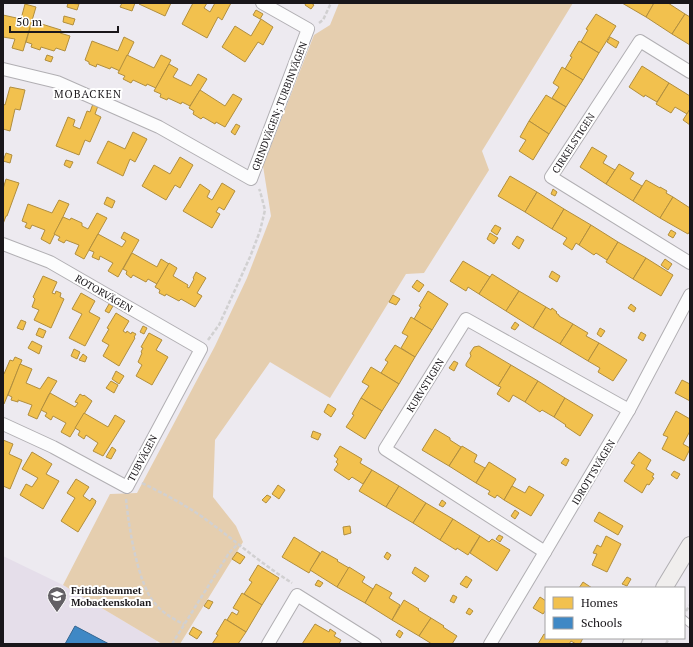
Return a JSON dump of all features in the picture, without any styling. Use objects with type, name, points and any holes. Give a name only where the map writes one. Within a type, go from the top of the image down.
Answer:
[{"type":"main road","points":[[665,587],[690,545]]},
{"type":"street","name":"GRINDVÄGEN; TURBINVÄGEN","points":[[3,69],[57,82],[144,120],[251,179],[308,29],[262,3]]},
{"type":"street","name":"CIRKELSTIGEN","points":[[690,72],[640,42],[551,177],[690,263]]},
{"type":"street","name":"ROTORVÄGEN","points":[[3,244],[50,262],[201,349]]},
{"type":"street","name":"IDROTTSVÄGEN","points":[[490,644],[629,410],[690,295]]},
{"type":"street","name":"KURVSTIGEN","points":[[545,552],[386,449],[466,319],[629,410]]},
{"type":"street","name":"TUBVÄGEN","points":[[3,424],[129,483],[201,349]]},
{"type":"street","points":[[268,644],[297,595],[375,644]]},
{"type":"path","points":[[308,29],[322,20],[331,3]]},
{"type":"path","points":[[201,349],[219,325],[250,257],[260,231],[265,210],[260,191],[251,179]]},
{"type":"path","points":[[184,624],[175,620],[158,608],[148,594],[140,575],[133,546],[126,500],[129,483],[168,495],[200,516],[278,574],[300,588],[297,595]]},
{"type":"path","points":[[172,644],[229,553],[238,544]]},
{"type":"shaded area","points":[[339,3],[573,3],[482,151],[489,170],[424,273],[406,274],[330,398],[270,362],[215,440],[213,497],[236,526],[243,542],[180,644],[162,644],[63,585],[110,494],[137,493],[215,346],[247,278],[271,216],[263,166],[314,35],[330,25]]},
{"type":"shaded area","name":"Fritidshemmet Mobackenskolan","points":[[3,556],[63,585],[157,641],[155,644],[3,644]]},
{"type":"building: Homes","points":[[68,3],[79,4],[77,10],[67,7]]},
{"type":"building: Homes","points":[[122,3],[135,3],[132,11],[120,7]]},
{"type":"building: Homes","points":[[139,3],[171,3],[165,16]]},
{"type":"building: Homes","points":[[193,3],[207,3],[204,8],[210,12],[215,3],[231,3],[222,20],[218,17],[207,38],[182,24]]},
{"type":"building: Homes","points":[[306,3],[311,3],[314,5],[311,9],[305,5]]},
{"type":"building: Homes","points":[[622,3],[654,3],[646,17]]},
{"type":"building: Homes","points":[[654,3],[668,3],[685,14],[672,34],[646,17]]},
{"type":"building: Homes","points":[[25,4],[36,7],[23,51],[12,48],[15,39],[3,37],[3,15],[21,19]]},
{"type":"building: Homes","points":[[256,10],[263,14],[260,19],[253,15]]},
{"type":"building: Homes","points":[[596,14],[616,26],[599,53],[581,42],[588,30],[586,29]]},
{"type":"building: Homes","points":[[685,14],[690,17],[690,45],[672,34]]},
{"type":"building: Homes","points":[[64,16],[75,19],[73,25],[63,22]]},
{"type":"building: Homes","points":[[261,19],[273,27],[263,45],[258,42],[245,62],[222,47],[235,26],[251,36]]},
{"type":"building: Homes","points":[[32,21],[61,30],[60,33],[70,36],[65,51],[56,48],[54,51],[41,47],[40,50],[31,47],[32,44],[26,42]]},
{"type":"building: Homes","points":[[124,37],[134,42],[120,71],[111,67],[110,69],[97,64],[96,67],[89,64],[89,62],[85,60],[92,41],[118,51]]},
{"type":"building: Homes","points":[[610,37],[619,42],[616,48],[607,42]]},
{"type":"building: Homes","points":[[579,41],[599,53],[583,80],[565,69],[572,57],[570,56]]},
{"type":"building: Homes","points":[[47,55],[53,57],[51,62],[45,60]]},
{"type":"building: Homes","points":[[127,55],[154,68],[161,55],[171,60],[156,88],[147,84],[146,86],[133,80],[131,83],[123,79],[125,76],[118,73]]},
{"type":"building: Homes","points":[[169,64],[178,69],[173,77],[191,86],[198,74],[207,79],[190,106],[168,98],[167,100],[160,97],[161,94],[154,91]]},
{"type":"building: Homes","points":[[642,66],[669,83],[657,102],[645,95],[644,97],[629,87]]},
{"type":"building: Homes","points":[[562,67],[583,80],[566,107],[552,98],[559,87],[553,83]]},
{"type":"building: Homes","points":[[669,83],[690,96],[690,109],[687,114],[675,107],[671,113],[656,104]]},
{"type":"building: Homes","points":[[10,87],[25,90],[20,110],[15,109],[10,131],[3,129],[3,104],[5,105]]},
{"type":"building: Homes","points":[[200,90],[225,106],[233,94],[242,99],[225,127],[216,122],[215,124],[203,117],[201,119],[193,114],[194,111],[189,108]]},
{"type":"building: Homes","points":[[546,95],[566,107],[549,134],[529,121]]},
{"type":"building: Homes","points":[[94,101],[99,103],[95,114],[101,117],[90,142],[85,140],[79,155],[56,146],[68,117],[75,120],[73,126],[80,129],[87,111],[90,112]]},
{"type":"building: Homes","points":[[690,109],[690,125],[683,120]]},
{"type":"building: Homes","points":[[529,121],[549,134],[533,160],[519,151],[526,140],[520,137]]},
{"type":"building: Homes","points":[[236,124],[240,126],[235,135],[231,132]]},
{"type":"building: Homes","points":[[133,132],[147,139],[135,162],[130,159],[123,176],[97,163],[108,141],[125,149]]},
{"type":"building: Homes","points":[[592,147],[607,156],[603,163],[615,170],[606,184],[580,167]]},
{"type":"building: Homes","points":[[6,153],[12,155],[10,163],[3,161]]},
{"type":"building: Homes","points":[[180,157],[193,165],[180,188],[175,185],[166,200],[142,186],[154,165],[170,174]]},
{"type":"building: Homes","points":[[66,160],[73,162],[70,168],[64,165]]},
{"type":"building: Homes","points":[[619,164],[634,173],[630,179],[642,186],[633,201],[606,184]]},
{"type":"building: Homes","points":[[510,176],[537,192],[525,212],[498,196]]},
{"type":"building: Homes","points":[[6,179],[19,183],[3,224],[3,189]]},
{"type":"building: Homes","points":[[646,180],[667,191],[666,193],[673,197],[660,218],[633,201]]},
{"type":"building: Homes","points":[[222,183],[235,191],[224,210],[219,207],[216,212],[220,214],[212,228],[183,211],[200,184],[210,191],[207,197],[212,200]]},
{"type":"building: Homes","points":[[553,189],[557,192],[555,196],[551,194]]},
{"type":"building: Homes","points":[[537,192],[564,209],[552,229],[525,212]]},
{"type":"building: Homes","points":[[107,197],[115,201],[112,208],[104,204]]},
{"type":"building: Homes","points":[[673,197],[690,208],[690,231],[688,234],[660,218]]},
{"type":"building: Homes","points":[[59,200],[69,204],[50,244],[41,239],[45,230],[32,225],[30,229],[25,227],[27,223],[22,221],[28,204],[52,213]]},
{"type":"building: Homes","points":[[564,209],[591,225],[579,245],[576,243],[572,250],[563,244],[567,238],[552,229]]},
{"type":"building: Homes","points":[[97,213],[107,218],[84,259],[75,254],[79,245],[66,240],[64,243],[58,240],[60,237],[54,234],[63,217],[70,220],[71,218],[82,223],[82,226],[88,229]]},
{"type":"building: Homes","points":[[495,225],[501,228],[497,235],[491,231]]},
{"type":"building: Homes","points":[[591,225],[618,242],[607,260],[596,253],[594,255],[579,245]]},
{"type":"building: Homes","points":[[671,230],[676,233],[673,238],[668,235]]},
{"type":"building: Homes","points":[[124,232],[139,240],[118,277],[108,271],[113,263],[100,256],[99,260],[92,257],[94,252],[89,250],[98,234],[122,247],[126,241],[121,238]]},
{"type":"building: Homes","points":[[490,233],[498,238],[494,244],[487,239]]},
{"type":"building: Homes","points":[[517,236],[524,240],[519,249],[512,244]]},
{"type":"building: Homes","points":[[618,242],[646,258],[633,279],[606,262]]},
{"type":"building: Homes","points":[[132,253],[157,267],[161,259],[169,264],[157,284],[148,279],[146,282],[133,275],[131,278],[126,274],[127,271],[123,269]]},
{"type":"building: Homes","points":[[646,258],[673,275],[661,296],[633,279]]},
{"type":"building: Homes","points":[[665,259],[672,264],[668,270],[661,265]]},
{"type":"building: Homes","points":[[463,261],[490,277],[479,294],[468,287],[466,291],[450,281]]},
{"type":"building: Homes","points":[[169,263],[177,268],[173,276],[188,285],[187,287],[189,288],[196,272],[206,278],[197,293],[202,296],[195,307],[181,299],[179,301],[166,294],[165,296],[159,293],[160,290],[155,287]]},
{"type":"building: Homes","points":[[552,271],[560,276],[557,282],[549,277]]},
{"type":"building: Homes","points":[[492,274],[519,291],[506,311],[479,294]]},
{"type":"building: Homes","points":[[43,276],[57,282],[52,293],[55,294],[56,291],[61,293],[60,297],[64,299],[51,328],[34,320],[39,310],[32,307],[35,299],[33,297]]},
{"type":"building: Homes","points":[[417,280],[424,285],[419,292],[412,287]]},
{"type":"building: Homes","points":[[428,291],[448,304],[432,330],[414,319],[421,307],[419,306]]},
{"type":"building: Homes","points":[[519,291],[546,307],[533,328],[506,311]]},
{"type":"building: Homes","points":[[81,293],[95,301],[89,312],[100,318],[85,346],[69,338],[82,314],[72,309]]},
{"type":"building: Homes","points":[[393,295],[400,299],[396,305],[389,302]]},
{"type":"building: Homes","points":[[109,304],[113,306],[109,313],[105,311]]},
{"type":"building: Homes","points":[[631,304],[636,308],[634,312],[628,308]]},
{"type":"building: Homes","points":[[546,307],[551,310],[552,308],[559,316],[573,324],[560,344],[533,328]]},
{"type":"building: Homes","points":[[116,313],[129,321],[123,331],[126,333],[127,331],[131,334],[132,332],[136,334],[119,366],[103,356],[109,345],[102,341],[109,329],[107,328]]},
{"type":"building: Homes","points":[[411,317],[432,330],[415,357],[401,348],[408,336],[402,333]]},
{"type":"building: Homes","points":[[21,320],[26,322],[23,330],[17,328]]},
{"type":"building: Homes","points":[[515,322],[519,325],[515,330],[511,328]]},
{"type":"building: Homes","points":[[573,324],[588,333],[586,336],[599,343],[588,361],[560,344]]},
{"type":"building: Homes","points":[[143,326],[147,328],[144,334],[140,332]]},
{"type":"building: Homes","points":[[39,328],[46,331],[43,338],[36,335]]},
{"type":"building: Homes","points":[[600,328],[605,331],[601,337],[597,334]]},
{"type":"building: Homes","points":[[641,332],[646,335],[643,341],[638,338]]},
{"type":"building: Homes","points":[[149,333],[162,340],[156,350],[168,357],[152,385],[136,376],[142,365],[138,362],[143,348],[141,347]]},
{"type":"building: Homes","points":[[32,341],[42,346],[39,354],[28,348]]},
{"type":"building: Homes","points":[[599,343],[627,360],[613,381],[598,372],[600,368],[588,361]]},
{"type":"building: Homes","points":[[395,345],[415,357],[399,384],[381,373],[388,362],[385,360]]},
{"type":"building: Homes","points":[[479,346],[511,365],[498,386],[466,366],[471,356],[470,353],[474,347]]},
{"type":"building: Homes","points":[[74,349],[80,352],[77,359],[71,356]]},
{"type":"building: Homes","points":[[83,354],[87,357],[85,362],[79,360]]},
{"type":"building: Homes","points":[[15,357],[22,360],[4,404],[3,374],[10,360],[13,361]]},
{"type":"building: Homes","points":[[454,361],[458,363],[454,371],[449,368]]},
{"type":"building: Homes","points":[[20,364],[32,369],[26,383],[40,389],[48,377],[57,381],[37,419],[28,415],[32,405],[18,400],[18,402],[11,400],[12,397],[8,395]]},
{"type":"building: Homes","points":[[511,365],[538,381],[525,402],[513,395],[509,402],[497,394],[501,387],[498,386]]},
{"type":"building: Homes","points":[[371,367],[399,384],[382,411],[361,398],[369,386],[362,382]]},
{"type":"building: Homes","points":[[116,371],[124,376],[119,384],[112,379]]},
{"type":"building: Homes","points":[[682,380],[690,384],[690,401],[675,393]]},
{"type":"building: Homes","points":[[111,381],[118,385],[114,393],[106,388]]},
{"type":"building: Homes","points":[[538,381],[565,398],[554,417],[542,410],[540,412],[525,402]]},
{"type":"building: Homes","points":[[50,393],[75,407],[78,403],[75,402],[80,394],[92,401],[70,437],[61,432],[66,423],[53,416],[51,420],[45,416],[47,413],[41,410]]},
{"type":"building: Homes","points":[[361,398],[382,411],[365,439],[346,427],[354,415],[352,414]]},
{"type":"building: Homes","points":[[565,398],[593,415],[580,436],[554,417]]},
{"type":"building: Homes","points":[[328,404],[336,409],[331,417],[324,412]]},
{"type":"building: Homes","points":[[676,411],[690,419],[690,431],[683,444],[690,449],[684,461],[662,449],[668,437],[663,435]]},
{"type":"building: Homes","points":[[84,413],[108,427],[115,415],[125,421],[103,456],[93,451],[98,443],[86,435],[84,439],[78,435],[80,431],[75,428]]},
{"type":"building: Homes","points":[[435,429],[461,447],[449,466],[422,450]]},
{"type":"building: Homes","points":[[313,431],[321,434],[318,440],[311,437]]},
{"type":"building: Homes","points":[[3,440],[13,444],[9,454],[22,460],[10,489],[3,486]]},
{"type":"building: Homes","points":[[340,446],[362,459],[360,463],[372,470],[363,484],[352,477],[349,480],[334,470],[338,464],[336,462],[338,459],[334,456]]},
{"type":"building: Homes","points":[[462,446],[477,455],[474,462],[485,468],[476,483],[449,466]]},
{"type":"building: Homes","points":[[112,447],[116,450],[111,459],[106,457]]},
{"type":"building: Homes","points":[[32,452],[52,464],[46,474],[59,481],[43,509],[20,495],[26,484],[32,487],[38,478],[22,469]]},
{"type":"building: Homes","points":[[639,452],[651,460],[646,469],[654,474],[652,477],[654,478],[649,485],[647,484],[642,493],[624,481],[635,465],[631,463]]},
{"type":"building: Homes","points":[[565,458],[569,460],[566,466],[561,463]]},
{"type":"building: Homes","points":[[489,462],[516,479],[504,500],[497,495],[495,498],[488,494],[490,491],[476,483]]},
{"type":"building: Homes","points":[[372,470],[399,486],[386,507],[359,491]]},
{"type":"building: Homes","points":[[674,471],[680,474],[677,479],[671,475]]},
{"type":"building: Homes","points":[[76,479],[89,487],[83,496],[90,501],[92,498],[96,501],[78,532],[61,521],[75,498],[67,493]]},
{"type":"building: Homes","points":[[278,485],[285,490],[279,499],[272,494]]},
{"type":"building: Homes","points":[[399,486],[426,503],[413,523],[386,507]]},
{"type":"building: Homes","points":[[512,486],[525,493],[529,486],[544,495],[531,516],[504,500]]},
{"type":"building: Homes","points":[[267,495],[271,497],[266,503],[262,500]]},
{"type":"building: Homes","points":[[442,500],[446,503],[443,507],[439,505]]},
{"type":"building: Homes","points":[[426,503],[453,519],[440,540],[413,523]]},
{"type":"building: Homes","points":[[515,510],[519,513],[515,519],[511,516]]},
{"type":"building: Homes","points":[[599,512],[623,526],[618,535],[594,521]]},
{"type":"building: Homes","points":[[453,519],[480,536],[468,555],[457,548],[456,550],[440,540]]},
{"type":"building: Homes","points":[[350,526],[351,533],[344,535],[343,527]]},
{"type":"building: Homes","points":[[499,535],[503,537],[500,542],[496,539]]},
{"type":"building: Homes","points":[[480,536],[489,542],[492,539],[510,550],[497,571],[470,553]]},
{"type":"building: Homes","points":[[606,536],[621,544],[607,572],[592,565],[597,554],[593,553],[597,545],[601,547]]},
{"type":"building: Homes","points":[[294,537],[320,553],[309,573],[282,557]]},
{"type":"building: Homes","points":[[322,551],[349,568],[337,587],[310,570]]},
{"type":"building: Homes","points":[[237,552],[245,557],[240,564],[232,559]]},
{"type":"building: Homes","points":[[387,552],[391,555],[388,560],[384,557]]},
{"type":"building: Homes","points":[[258,565],[279,578],[262,605],[244,594],[252,582],[249,580]]},
{"type":"building: Homes","points":[[349,567],[365,577],[362,582],[373,589],[365,603],[337,587]]},
{"type":"building: Homes","points":[[415,567],[429,576],[425,582],[412,573]]},
{"type":"building: Homes","points":[[466,576],[472,580],[467,588],[460,584]]},
{"type":"building: Homes","points":[[627,577],[631,579],[627,586],[622,584]]},
{"type":"building: Homes","points":[[318,580],[323,583],[320,587],[315,585]]},
{"type":"building: Homes","points":[[583,582],[590,587],[580,587]]},
{"type":"building: Homes","points":[[376,584],[392,593],[389,598],[400,605],[392,620],[365,603]]},
{"type":"building: Homes","points":[[242,593],[262,605],[246,632],[227,620],[232,612],[237,615],[239,611],[233,608]]},
{"type":"building: Homes","points":[[453,595],[457,597],[454,603],[450,601]]},
{"type":"building: Homes","points":[[540,597],[545,600],[545,611],[543,614],[533,608]]},
{"type":"building: Homes","points":[[208,600],[213,602],[209,609],[204,606]]},
{"type":"building: Homes","points":[[404,600],[431,618],[419,636],[392,620]]},
{"type":"building: Homes","points":[[469,608],[473,611],[470,615],[466,613]]},
{"type":"building: Homes","points":[[431,618],[457,636],[452,644],[432,644],[419,636]]},
{"type":"building: Homes","points":[[225,619],[246,632],[238,644],[212,644],[218,635],[216,634]]},
{"type":"building: Homes","points":[[315,624],[329,632],[330,629],[336,633],[334,636],[341,640],[339,644],[302,644]]},
{"type":"building: Homes","points":[[193,627],[202,632],[197,639],[189,634]]},
{"type":"building: Homes","points":[[399,630],[403,633],[400,638],[396,635]]},
{"type":"building: Homes","points":[[544,634],[545,639],[582,639],[580,644],[576,644],[571,641],[569,644],[538,644]]},
{"type":"building: Schools","points":[[75,626],[109,644],[65,644]]},
{"type":"place","name":"Fritidshemmet Mobackenskolan","points":[[57,613]]},
{"type":"district","name":"MOBACKEN","points":[[88,94]]}]
